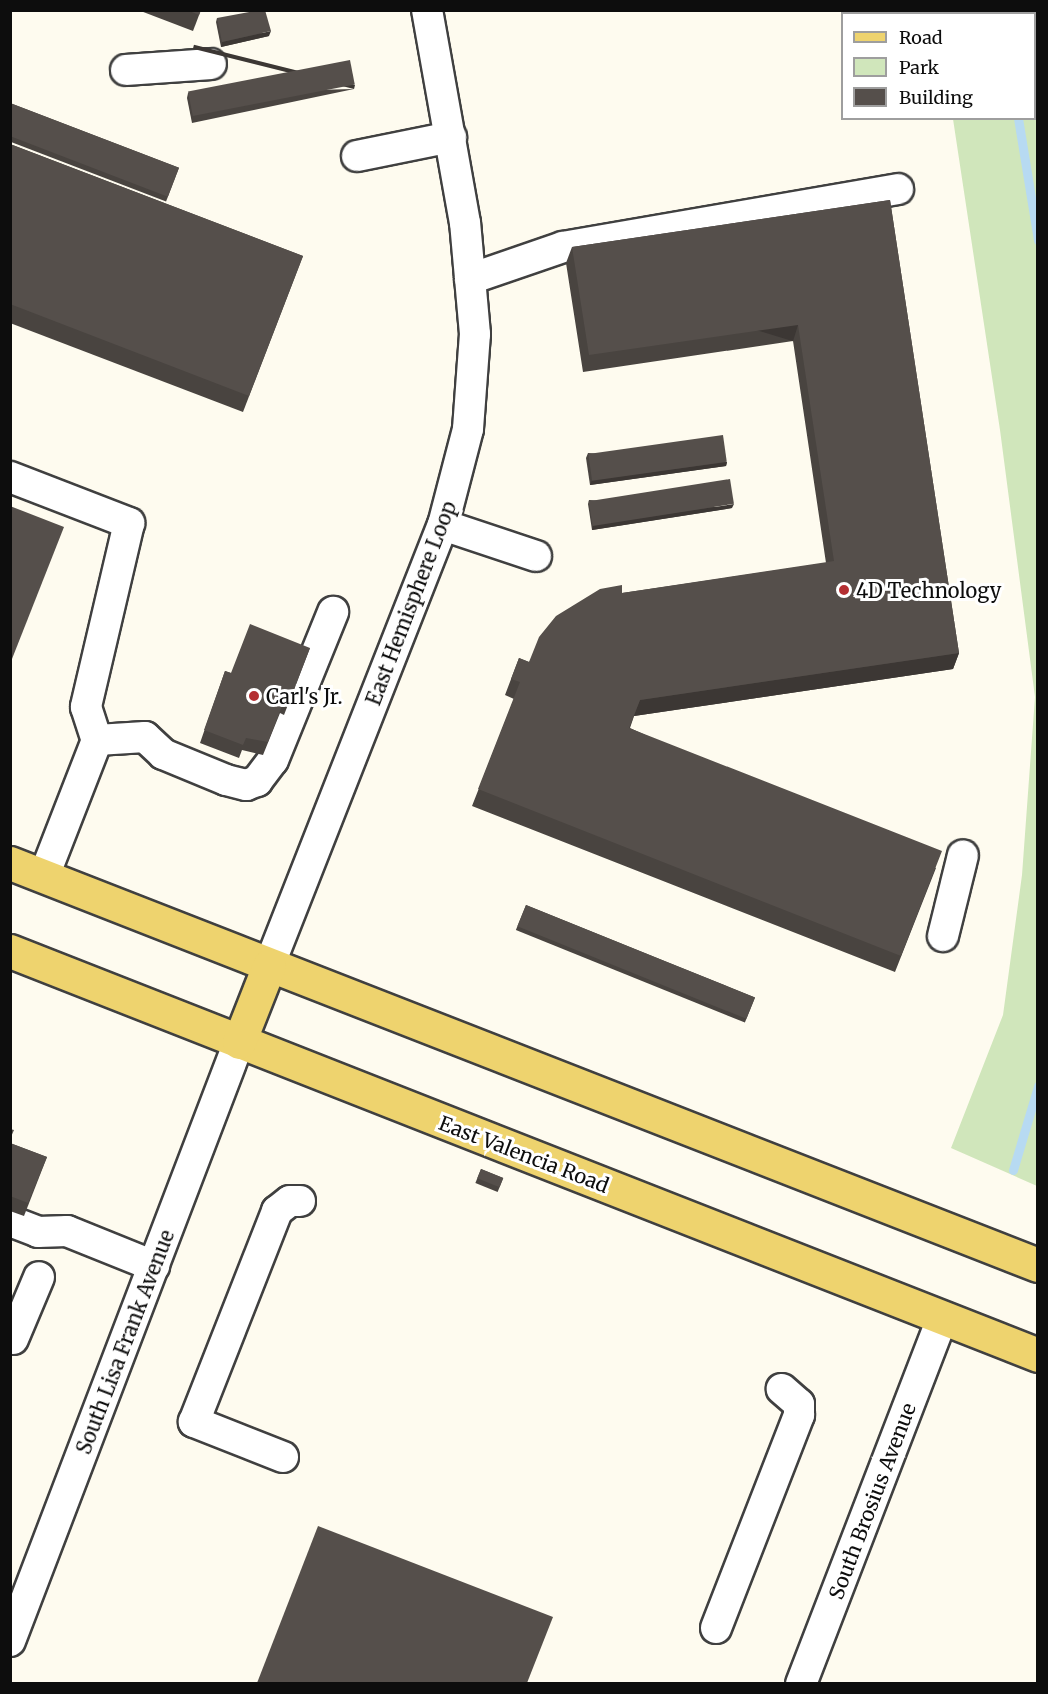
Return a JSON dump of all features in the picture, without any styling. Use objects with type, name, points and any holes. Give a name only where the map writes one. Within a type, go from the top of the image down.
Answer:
[{"type":"main road","points":[[10,863],[1038,1265]]},
{"type":"main road","name":"East Valencia Road","points":[[10,951],[1038,1355]]},
{"type":"main road","points":[[239,1042],[269,966]]},
{"type":"street","name":"East Hemisphere Loop","points":[[269,966],[443,525],[468,429],[475,334],[470,279],[451,137],[427,10]]},
{"type":"street","points":[[126,70],[211,64]]},
{"type":"street","points":[[357,156],[451,137]]},
{"type":"street","points":[[470,279],[564,247],[898,189]]},
{"type":"street","points":[[10,477],[129,523],[86,707],[97,740],[44,876]]},
{"type":"street","points":[[443,525],[536,556]]},
{"type":"street","points":[[97,740],[145,737],[163,754],[226,780],[246,785],[257,781],[273,760],[333,612]]},
{"type":"street","points":[[943,936],[963,855]]},
{"type":"street","name":"South Lisa Frank Avenue","points":[[10,1641],[239,1042]]},
{"type":"street","points":[[283,1457],[194,1422],[277,1211],[290,1201],[300,1201]]},
{"type":"street","points":[[10,1221],[38,1232],[68,1231],[153,1266]]},
{"type":"street","points":[[11,1340],[39,1277]]},
{"type":"street","name":"South Brosius Avenue","points":[[801,1683],[942,1318]]},
{"type":"street","points":[[716,1628],[799,1415],[793,1395],[782,1389]]},
{"type":"green space","points":[[937,11],[1035,12],[969,12]]},
{"type":"green space","points":[[1036,19],[1037,1186],[951,1148],[1003,1015],[1022,875],[1035,697],[1000,430],[953,120],[1036,120]]},
{"type":"building","points":[[187,10],[201,10],[199,15]]},
{"type":"building","points":[[265,10],[271,31],[222,42],[217,18]]},
{"type":"building","points":[[350,60],[355,85],[193,116],[188,91]]},
{"type":"building","points":[[10,103],[179,168],[168,197],[10,136]]},
{"type":"building","points":[[10,144],[303,256],[249,396],[10,304]]},
{"type":"building","name":"4D Technology","points":[[890,200],[959,653],[640,700],[629,728],[942,851],[901,956],[478,789],[520,682],[511,679],[519,658],[529,662],[539,637],[556,616],[600,589],[622,585],[622,593],[834,561],[798,325],[589,355],[572,247]]},
{"type":"building","points":[[723,435],[727,462],[592,481],[588,454]]},
{"type":"building","points":[[730,479],[734,504],[593,526],[589,501]]},
{"type":"building","points":[[10,506],[64,527],[10,664]]},
{"type":"building","name":"Carl's Jr.","points":[[250,624],[310,648],[289,703],[284,701],[268,742],[246,738],[243,745],[204,730],[225,671],[231,673]]},
{"type":"building","points":[[526,905],[755,998],[746,1019],[517,926]]},
{"type":"building","points":[[10,1143],[47,1157],[28,1203],[10,1196]]},
{"type":"building","points":[[481,1169],[503,1178],[500,1187],[477,1178]]},
{"type":"building","points":[[318,1526],[553,1617],[527,1683],[257,1683]]},
{"type":"waterway","points":[[1018,120],[1038,240]]},
{"type":"waterway","points":[[1013,1170],[1038,1086]]},
{"type":"place","name":"4D Technology","points":[[844,590]]},
{"type":"place","name":"Carl's Jr.","points":[[254,696]]}]
